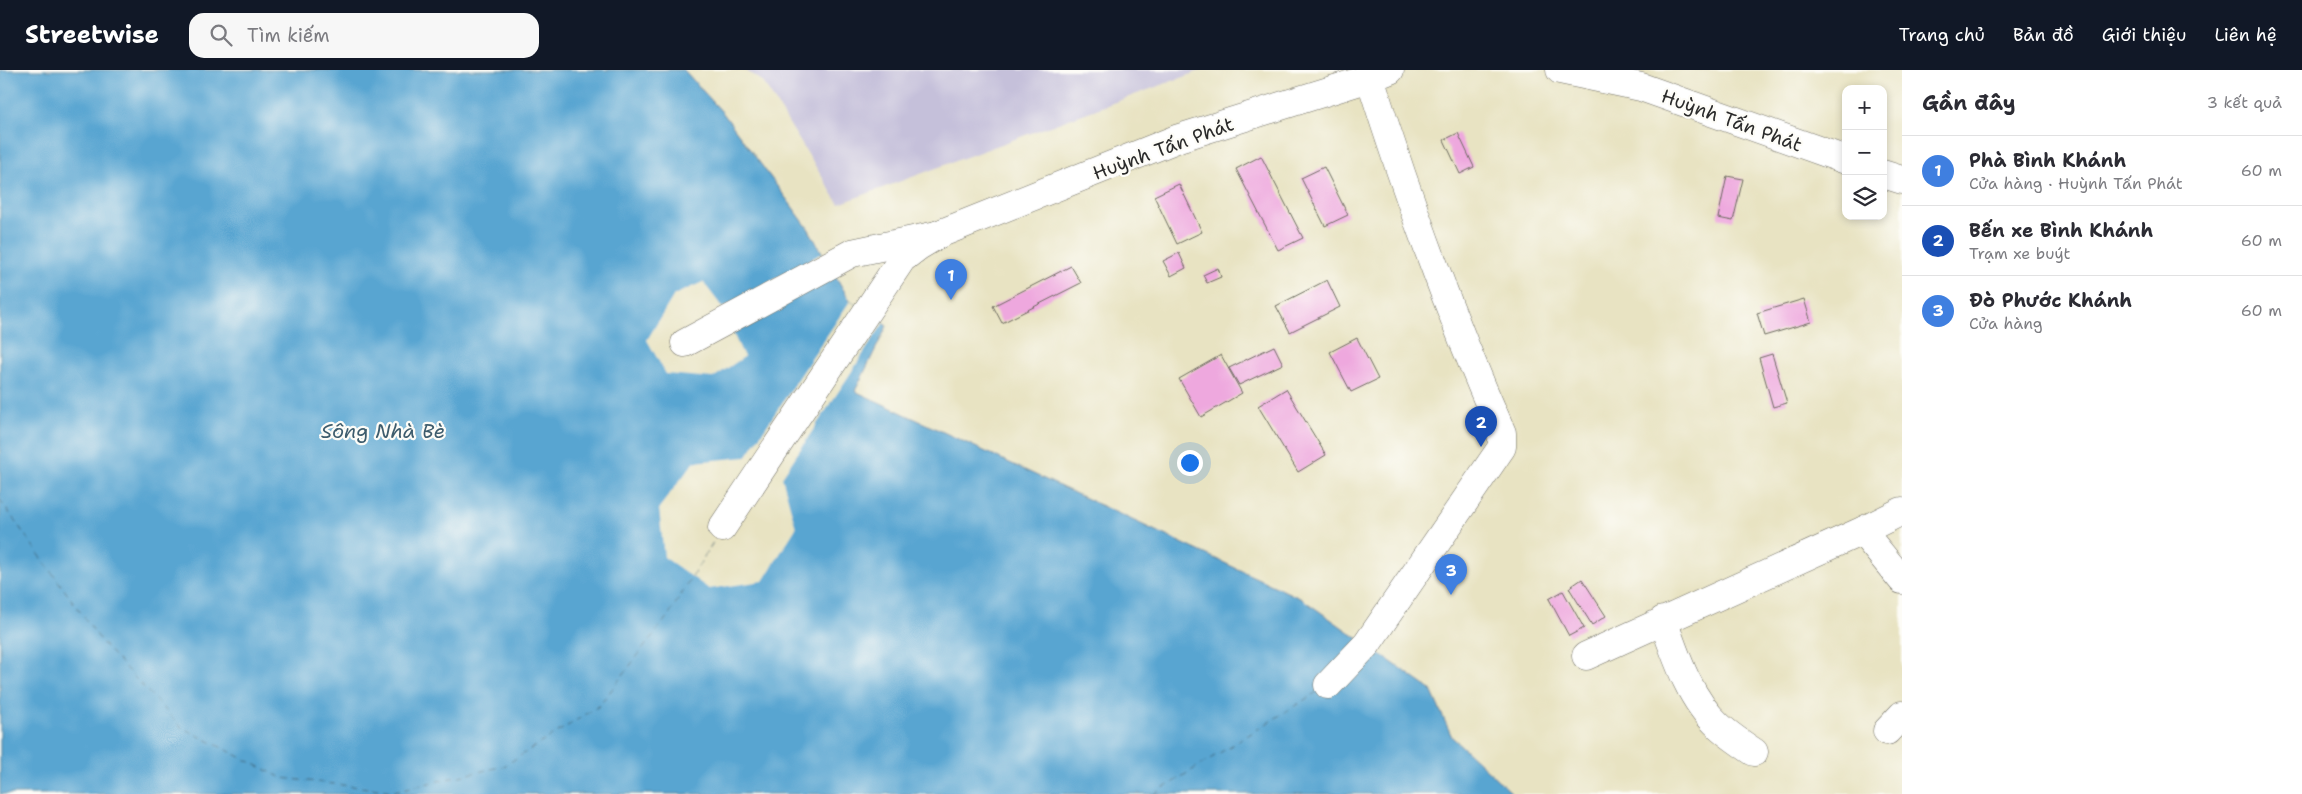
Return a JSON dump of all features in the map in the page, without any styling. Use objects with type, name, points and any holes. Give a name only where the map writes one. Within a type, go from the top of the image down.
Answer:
[{"type":"street","name":"Huỳnh Tấn Phát","points":[[1560,70],[1640,79],[1842,158]]},
{"type":"street","name":"Huỳnh Tấn Phát","points":[[939,234],[1179,138],[1380,74]]},
{"type":"street","points":[[1328,684],[1370,639],[1502,447],[1502,433],[1453,320],[1437,269],[1398,166],[1380,74]]},
{"type":"street","points":[[1886,175],[1902,180]]},
{"type":"street","points":[[685,343],[852,253],[939,234]]},
{"type":"street","points":[[722,528],[902,260],[919,246],[939,234]]},
{"type":"street","points":[[1586,656],[1902,511]]},
{"type":"street","points":[[1862,531],[1902,580]]},
{"type":"street","points":[[1662,620],[1676,658],[1700,704],[1718,726],[1754,752]]},
{"type":"shaded area","points":[[745,70],[1202,70],[839,204],[763,82]]},
{"type":"water","name":"Sông Nhà Bè","points":[[0,70],[684,70],[723,113],[808,228],[850,301],[887,326],[855,391],[1302,599],[1431,690],[1452,737],[1513,794],[0,794]]},
{"type":"pier","points":[[822,253],[829,265],[733,333],[744,357],[713,378],[666,374],[647,340],[674,295],[703,282],[723,308]]},
{"type":"pier","points":[[850,301],[883,324],[782,477],[796,528],[763,581],[709,589],[664,557],[659,508],[694,462],[746,457]]},
{"type":"building","points":[[1458,133],[1474,167],[1460,174],[1444,140]]},
{"type":"building","points":[[1261,156],[1303,238],[1278,250],[1236,169]]},
{"type":"building","points":[[1324,167],[1348,215],[1325,226],[1301,178]]},
{"type":"building","points":[[1727,176],[1743,179],[1733,221],[1718,218]]},
{"type":"building","points":[[1179,184],[1202,232],[1177,244],[1154,196]]},
{"type":"building","points":[[1179,253],[1186,268],[1171,276],[1163,261]]},
{"type":"building","points":[[1071,266],[1081,283],[1002,323],[993,306]]},
{"type":"building","points":[[1218,268],[1221,277],[1207,283],[1203,275]]},
{"type":"building","points":[[1327,280],[1340,307],[1290,332],[1276,306]]},
{"type":"building","points":[[1804,299],[1811,322],[1764,336],[1757,313]]},
{"type":"building","points":[[1357,338],[1378,379],[1351,392],[1330,352]]},
{"type":"building","points":[[1274,346],[1283,364],[1239,385],[1229,368]]},
{"type":"building","points":[[1772,354],[1787,403],[1773,407],[1759,358]]},
{"type":"building","points":[[1221,355],[1242,393],[1201,417],[1179,379]]},
{"type":"building","points":[[1286,389],[1326,455],[1298,472],[1258,406]]},
{"type":"building","points":[[1582,579],[1606,616],[1592,625],[1569,588]]},
{"type":"building","points":[[1563,591],[1584,628],[1569,636],[1549,599]]},
{"type":"ferry route","points":[[0,500],[104,645],[181,727],[282,778],[394,791],[504,766],[599,706],[668,616],[715,539]]},
{"type":"ferry route","points":[[1154,794],[1317,692]]},
{"type":"place","name":"Phà Bình Khánh","points":[[951,300]]},
{"type":"place","name":"Bến xe Bình Khánh","points":[[1481,447]]},
{"type":"place","name":"Đò Phước Khánh","points":[[1451,595]]}]
